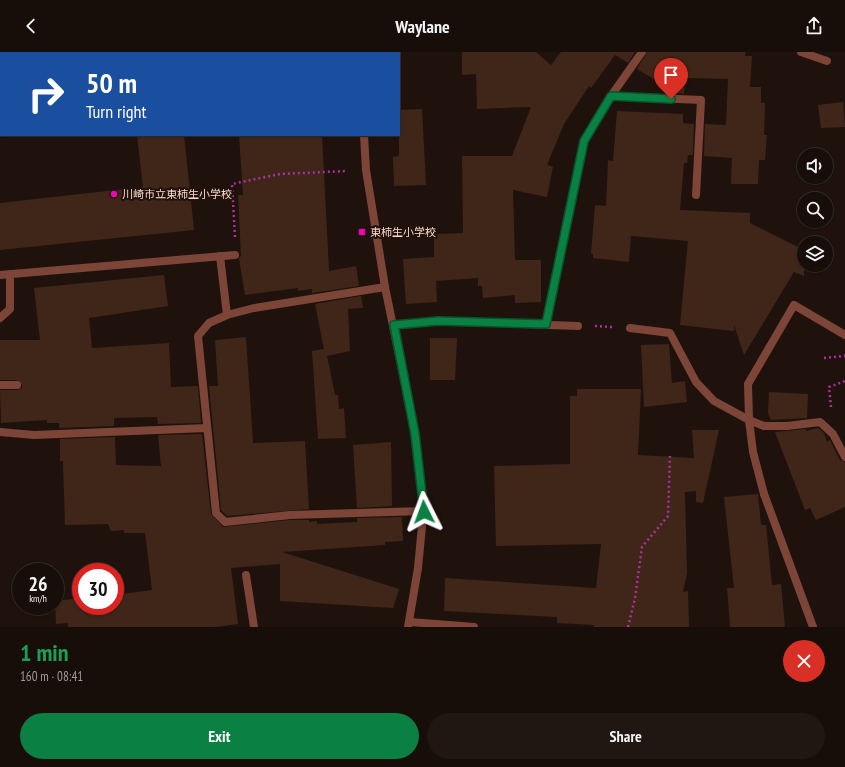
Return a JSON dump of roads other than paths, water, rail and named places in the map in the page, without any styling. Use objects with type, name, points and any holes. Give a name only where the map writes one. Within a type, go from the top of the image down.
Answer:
[{"type":"street","points":[[546,324],[584,141],[611,96],[642,52]]},
{"type":"street","points":[[801,52],[827,61]]},
{"type":"street","points":[[611,96],[701,100],[696,196]]},
{"type":"street","points":[[364,136],[366,170],[385,287],[394,325],[415,434],[424,512],[409,625],[474,627]]},
{"type":"street","points":[[0,275],[236,255]]},
{"type":"street","points":[[220,256],[227,315]]},
{"type":"street","points":[[0,318],[10,310],[10,274]]},
{"type":"street","points":[[385,287],[254,308],[227,315],[209,323],[198,336],[216,513],[225,522],[290,515],[424,512]]},
{"type":"street","points":[[813,627],[764,494],[752,452],[748,384],[794,305],[845,335]]},
{"type":"street","points":[[394,325],[438,321],[578,326]]},
{"type":"street","points":[[630,328],[670,333],[696,382],[714,401],[749,420],[764,426],[787,426],[820,422],[833,434],[845,457]]},
{"type":"street","points":[[0,385],[17,385]]},
{"type":"street","points":[[0,432],[34,435],[207,428]]},
{"type":"street","points":[[246,575],[254,627]]},
{"type":"place","name":"川崎市立東柿生小学校","points":[[114,194]]},
{"type":"place","name":"東柿生小学校","points":[[362,232]]}]
